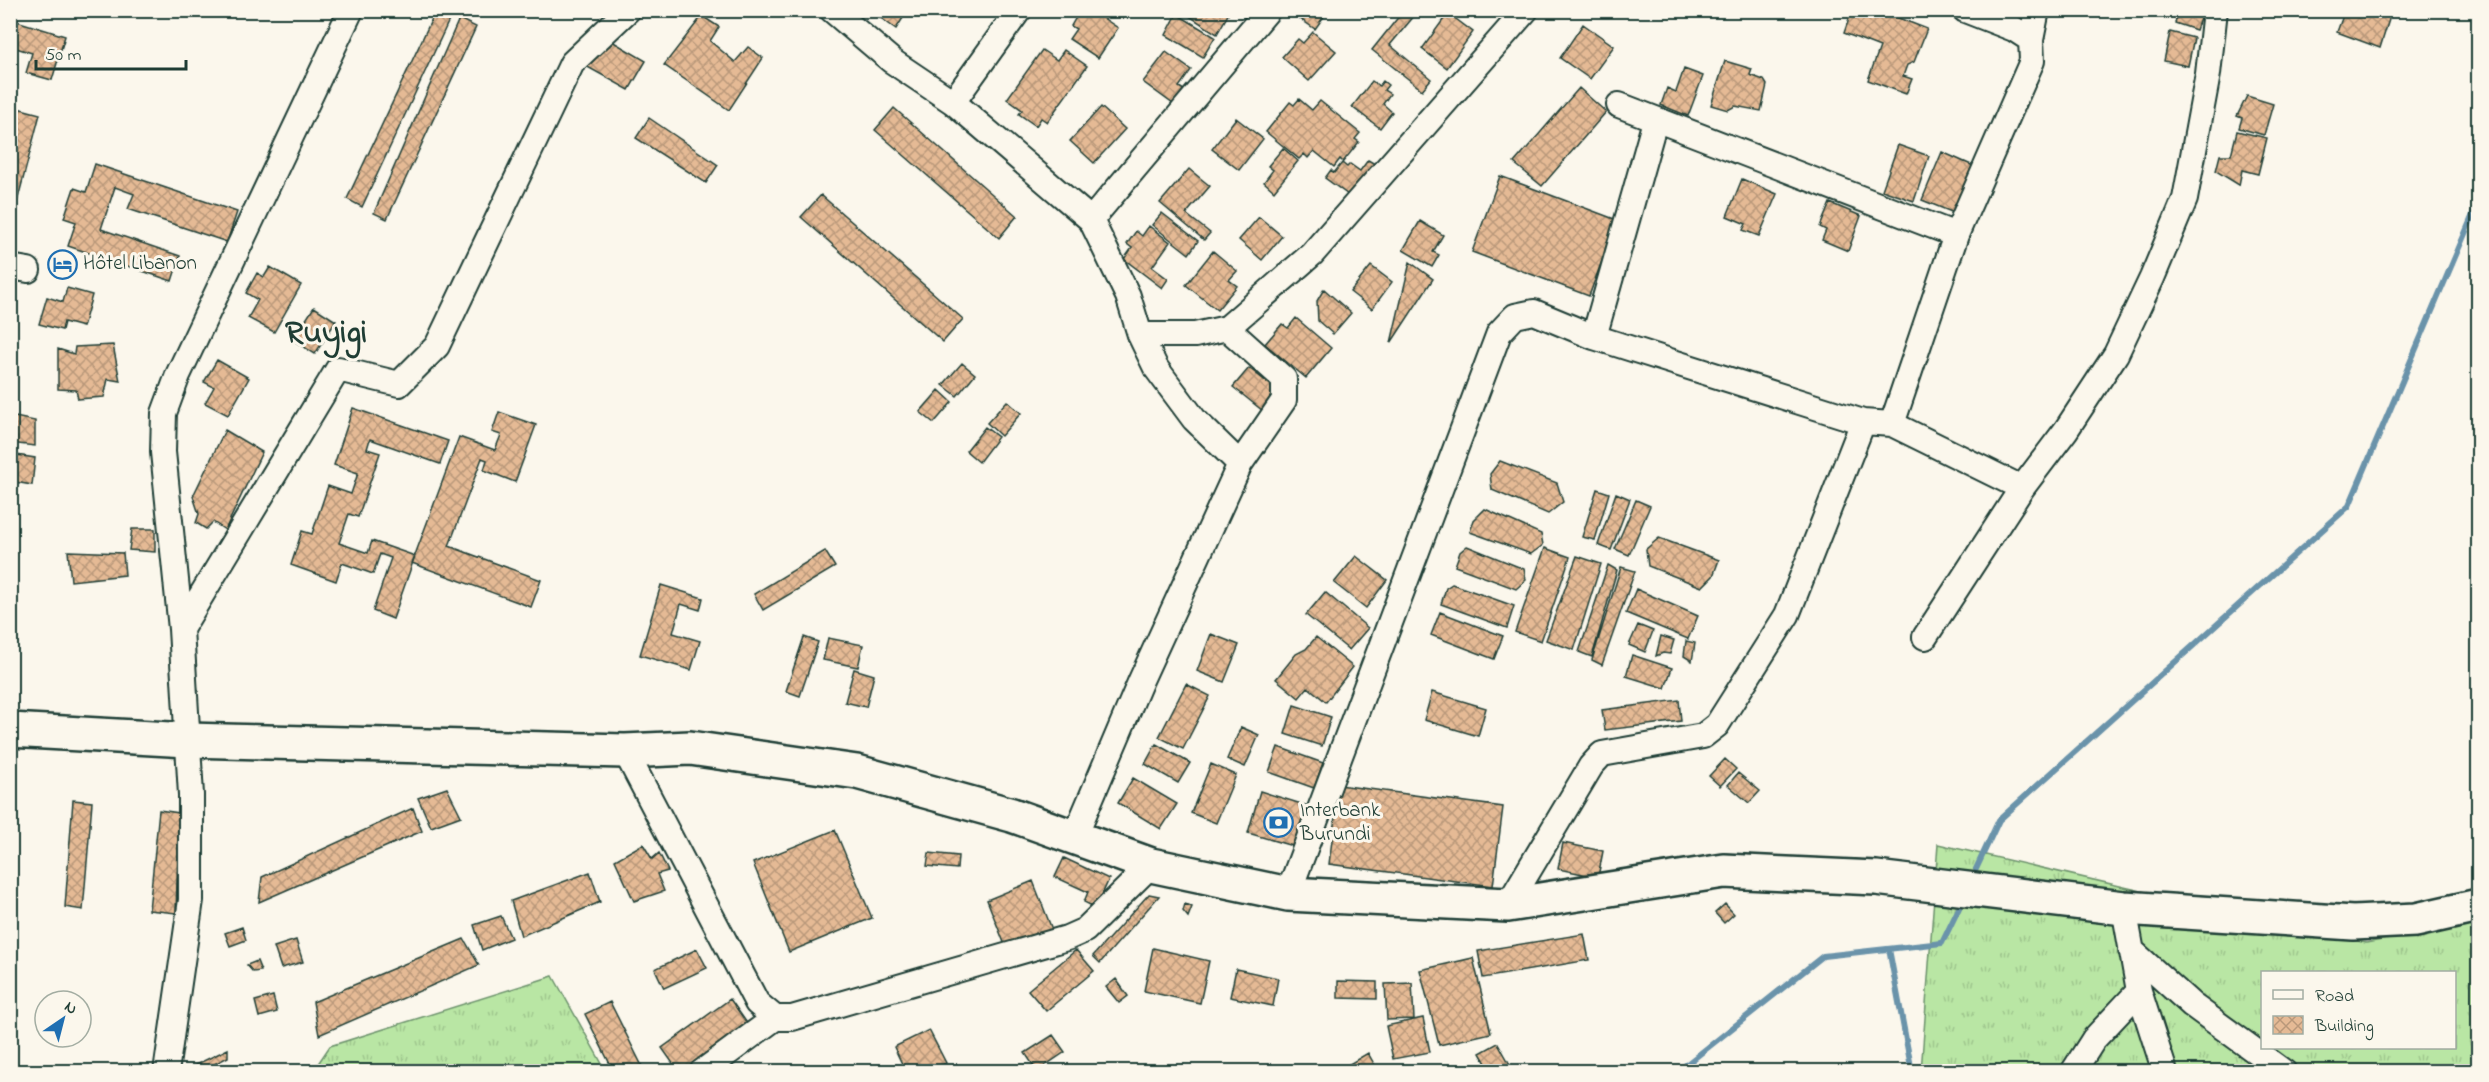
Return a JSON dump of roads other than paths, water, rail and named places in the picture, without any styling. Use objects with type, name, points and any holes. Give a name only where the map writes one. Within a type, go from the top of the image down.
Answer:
[{"type":"main road","points":[[10,730],[188,740],[625,751],[690,748],[857,772],[1012,815],[1151,865],[1288,894],[1508,905],[1724,871],[1876,878],[2124,908],[2353,923],[2416,920],[2478,906]]},
{"type":"street","points":[[166,1071],[191,900],[191,795],[181,629],[163,452],[164,413],[178,375],[351,10]]},
{"type":"street","points":[[181,629],[338,369],[399,384],[437,346],[572,63],[628,10]]},
{"type":"street","points":[[832,10],[892,61],[953,102],[1091,220],[1128,296],[1140,335],[1156,368],[1194,419],[1240,464]]},
{"type":"street","points":[[953,102],[1019,10]]},
{"type":"street","points":[[1091,220],[1268,10]]},
{"type":"street","points":[[1140,335],[1195,335],[1227,328],[1312,254],[1526,10]]},
{"type":"street","points":[[1965,10],[2014,29],[2031,40]]},
{"type":"street","points":[[1892,424],[1956,235],[2032,61],[2031,40],[2037,10]]},
{"type":"street","points":[[1925,637],[2022,488],[2066,430],[2116,354],[2185,199],[2208,74],[2215,10]]},
{"type":"street","points":[[1619,105],[1655,121],[1956,235]]},
{"type":"street","points":[[1594,337],[1655,121]]},
{"type":"street","points":[[1288,894],[1499,333],[1515,316],[1534,312],[1594,337],[1863,422],[1892,424],[2022,488]]},
{"type":"street","points":[[1074,838],[1123,723],[1240,464],[1284,400],[1284,379],[1227,328]]},
{"type":"street","points":[[1508,905],[1591,766],[1602,754],[1703,736],[1717,724],[1787,615],[1863,422]]},
{"type":"street","points":[[625,751],[758,1003],[775,1018]]},
{"type":"street","points":[[702,1071],[775,1018],[792,1018],[1067,938],[1085,930],[1151,865]]},
{"type":"street","points":[[2124,908],[2139,991],[2164,1071]]},
{"type":"street","points":[[2131,950],[2192,1005],[2284,1071]]},
{"type":"street","points":[[2073,1071],[2094,1039],[2139,991]]},
{"type":"waterway","points":[[1976,869],[1999,820],[2349,506],[2478,203]]},
{"type":"waterway","points":[[1677,1072],[1823,956],[1942,943],[1959,908]]},
{"type":"waterway","points":[[1889,949],[1912,1072]]},
{"type":"place","name":"Hôtel Libanon","points":[[62,264]]},
{"type":"place","name":"Interbank Burundi","points":[[1279,823]]},
{"type":"district","name":"Ruyigi","points":[[326,334]]}]
